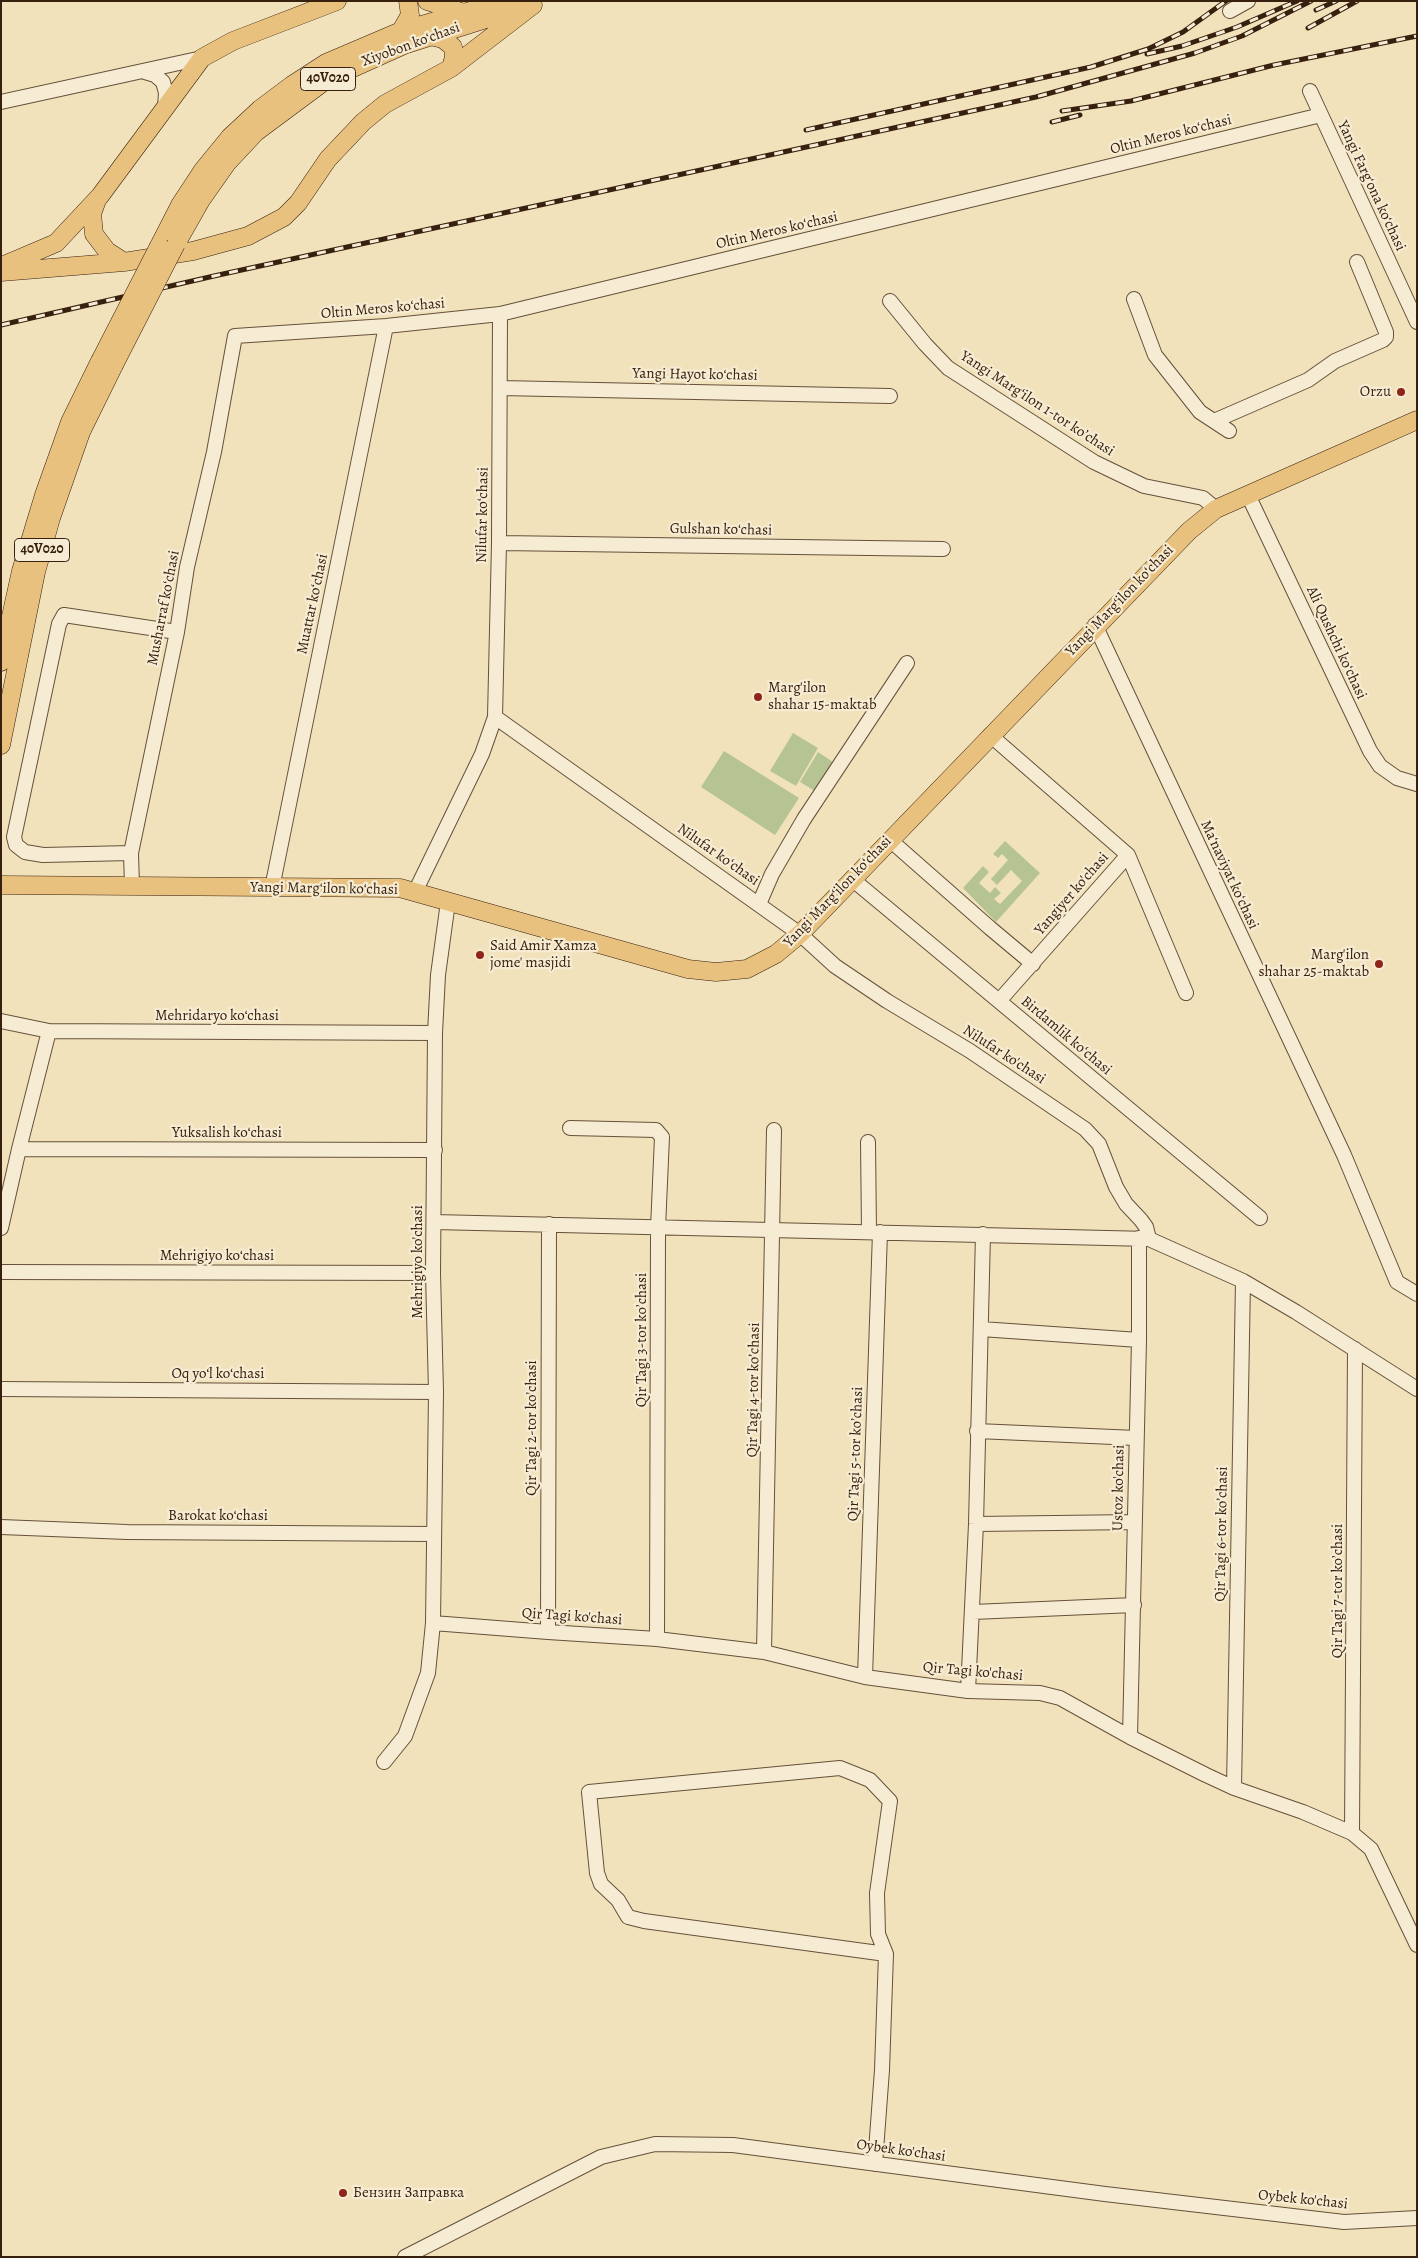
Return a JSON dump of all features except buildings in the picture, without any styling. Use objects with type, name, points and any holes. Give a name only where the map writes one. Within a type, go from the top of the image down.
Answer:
[{"type":"main road","points":[[1,266],[56,243],[100,196],[202,58],[233,40],[319,4],[337,1]]},
{"type":"main road","points":[[401,31],[410,15],[408,1]]},
{"type":"main road","points":[[426,1],[462,12]]},
{"type":"main road","name":"Xiyobon koʻchasi","points":[[167,245],[203,170],[230,137],[260,109],[292,85],[326,63],[401,31],[505,1]]},
{"type":"main road","points":[[1,272],[124,262],[192,251],[248,236],[284,217],[298,203],[328,159],[363,122],[385,104],[450,68],[537,3]]},
{"type":"main road","name":"Xiyobon koʻchasi","points":[[167,245],[227,163],[256,132],[326,80],[365,61],[430,36],[537,3]]},
{"type":"main road","points":[[430,36],[444,39],[453,47],[454,57],[450,68]]},
{"type":"main road","points":[[100,196],[92,214],[94,234],[107,251],[124,262]]},
{"type":"main road","name":"40V020","points":[[1,662],[21,571],[44,494],[70,422],[107,363],[167,245]]},
{"type":"main road","name":"40V020","points":[[1,746],[36,572],[51,518],[107,363]]},
{"type":"main road","name":"Yangi Margʻilon koʻchasi","points":[[1,885],[400,888],[701,972],[732,971],[755,966],[776,954],[800,934],[1095,625],[1189,531],[1216,509],[1417,420]]},
{"type":"street","points":[[1230,11],[1248,1]]},
{"type":"street","points":[[1,102],[202,58]]},
{"type":"street","points":[[145,72],[155,75],[163,82],[166,93],[165,108]]},
{"type":"street","name":"Yangi Fargʻona koʻchasi","points":[[1310,90],[1417,322]]},
{"type":"street","name":"Oltin Meros koʻchasi","points":[[235,336],[386,326],[500,314],[1320,115]]},
{"type":"street","points":[[1214,421],[1308,380],[1335,361],[1383,340],[1386,332],[1357,262]]},
{"type":"street","points":[[1134,299],[1155,355],[1200,412],[1229,431]]},
{"type":"street","name":"Yangi Margʻilon 1-tor koʼchasi","points":[[890,301],[925,344],[948,368],[1094,462],[1144,486],[1203,498],[1216,509]]},
{"type":"street","name":"Nilufar koʻchasi","points":[[415,892],[482,754],[495,717],[499,543],[500,314]]},
{"type":"street","name":"Muattar koʻchasi","points":[[272,888],[386,326]]},
{"type":"street","name":"Musharraf koʻchasi","points":[[132,886],[131,853],[177,632],[188,567],[214,452],[235,336]]},
{"type":"street","name":"Yangi Hayot koʻchasi","points":[[500,388],[890,396]]},
{"type":"street","name":"Ali Qushchi koʻchasi","points":[[1248,495],[1370,751],[1380,766],[1397,778],[1417,784]]},
{"type":"street","name":"Gulshan koʻchasi","points":[[499,543],[943,549]]},
{"type":"street","points":[[131,853],[43,855],[25,852],[16,845],[14,837],[59,624],[64,616],[177,632]]},
{"type":"street","name":"Maʻnaviyat koʻchasi","points":[[1095,625],[1344,1155],[1397,1282],[1417,1294]]},
{"type":"street","points":[[759,904],[772,874],[804,819],[907,663]]},
{"type":"street","name":"Nilufar koʻchasi","points":[[495,717],[800,934]]},
{"type":"street","name":"Yangiyer ko'chasi","points":[[990,735],[1128,855],[999,1001]]},
{"type":"street","points":[[890,840],[1033,964]]},
{"type":"street","points":[[1128,855],[1186,993]]},
{"type":"street","name":"Birdamlik koʻchasi","points":[[852,879],[1260,1218]]},
{"type":"street","name":"Mehrigiyo ko'chasi","points":[[384,1762],[405,1736],[428,1673],[433,1622],[436,1392],[433,1273],[435,1033],[438,975],[448,902]]},
{"type":"street","name":"Nilufar ko'chasi","points":[[800,934],[842,971],[887,1001],[970,1051],[1085,1129],[1099,1144],[1116,1187],[1126,1204],[1141,1220],[1144,1239]]},
{"type":"street","name":"Mehridaryo koʻchasi","points":[[1,1020],[49,1031],[435,1033]]},
{"type":"street","points":[[1,1228],[49,1031]]},
{"type":"street","name":"Qir Tagi 3-tor koʼchasi","points":[[570,1128],[656,1130],[662,1137],[658,1228],[657,1638]]},
{"type":"street","name":"Qir Tagi 4-tor koʼchasi","points":[[764,1652],[774,1130]]},
{"type":"street","name":"Qir Tagi 5-tor koʼchasi","points":[[865,1677],[875,1232],[868,1142]]},
{"type":"street","name":"Yuksalish koʻchasi","points":[[19,1149],[434,1150]]},
{"type":"street","points":[[434,1222],[1144,1239],[1243,1281],[1356,1349],[1417,1389]]},
{"type":"street","name":"Qir Tagi 2-tor koʼchasi","points":[[548,1632],[549,1224]]},
{"type":"street","points":[[968,1691],[976,1524],[983,1234]]},
{"type":"street","name":"Ustoz ko'chasi","points":[[1130,1737],[1136,1438],[1144,1239]]},
{"type":"street","name":"Mehrigiyo koʻchasi","points":[[1,1272],[433,1273]]},
{"type":"street","name":"Qir Tagi 6-tor koʼchasi","points":[[1234,1788],[1243,1281]]},
{"type":"street","points":[[981,1329],[1139,1340]]},
{"type":"street","name":"Qir Tagi 7-tor koʼchasi","points":[[1352,1832],[1356,1349]]},
{"type":"street","name":"Oq yoʻl koʻchasi","points":[[1,1389],[436,1392]]},
{"type":"street","points":[[977,1431],[1136,1438]]},
{"type":"street","points":[[976,1524],[1135,1522]]},
{"type":"street","name":"Barokat koʻchasi","points":[[1,1528],[127,1532],[434,1534]]},
{"type":"street","points":[[973,1612],[1134,1605]]},
{"type":"street","name":"Qir Tagi ko'chasi","points":[[433,1622],[548,1632],[657,1638],[764,1652],[865,1677],[968,1691],[1040,1693],[1060,1698],[1130,1737],[1234,1788],[1352,1832],[1371,1849],[1417,1945]]},
{"type":"street","points":[[875,2164],[882,2070],[886,1954],[878,1934],[877,1893],[890,1800],[870,1780],[840,1768],[589,1792],[599,1879],[601,1884],[618,1900],[628,1917],[644,1922],[886,1954]]},
{"type":"street","name":"Oybek ko'chasi","points":[[405,2257],[601,2157],[655,2144],[733,2145],[1105,2194],[1344,2222],[1417,2218]]},
{"type":"green space","points":[[793,733],[818,748],[796,786],[770,771]]},
{"type":"green space","points":[[724,751],[799,798],[775,835],[701,787]]},
{"type":"green space","points":[[818,752],[833,762],[815,791],[800,782]]},
{"type":"green space","points":[[1005,841],[1040,873],[996,922],[963,888],[983,866],[989,872],[979,883],[990,893],[995,887],[1001,893],[994,899],[1000,904],[1022,881],[1011,870],[997,885],[991,879],[1008,860],[1002,854],[998,858],[993,854]]},
{"type":"railway","points":[[806,130],[1091,67],[1148,49],[1183,32],[1226,1]]},
{"type":"railway","points":[[1147,54],[1182,46],[1237,27],[1297,1]]},
{"type":"railway","points":[[1,325],[214,276],[1036,97],[1195,53],[1242,36],[1311,1]]},
{"type":"railway","points":[[1316,10],[1336,1]]},
{"type":"railway","points":[[1308,28],[1357,1]]},
{"type":"railway","points":[[1062,111],[1131,101],[1274,65],[1417,36]]},
{"type":"railway","points":[[1052,122],[1080,115]]},
{"type":"place","name":"Orzu","points":[[1401,392]]},
{"type":"place","name":"Marg'ilon shahar 15-maktab","points":[[758,697]]},
{"type":"place","name":"Said Amir Xamza jome' masjidi","points":[[480,955]]},
{"type":"place","name":"Marg'ilon shahar 25-maktab","points":[[1379,964]]},
{"type":"place","name":"Бензин Заправка","points":[[343,2193]]}]
